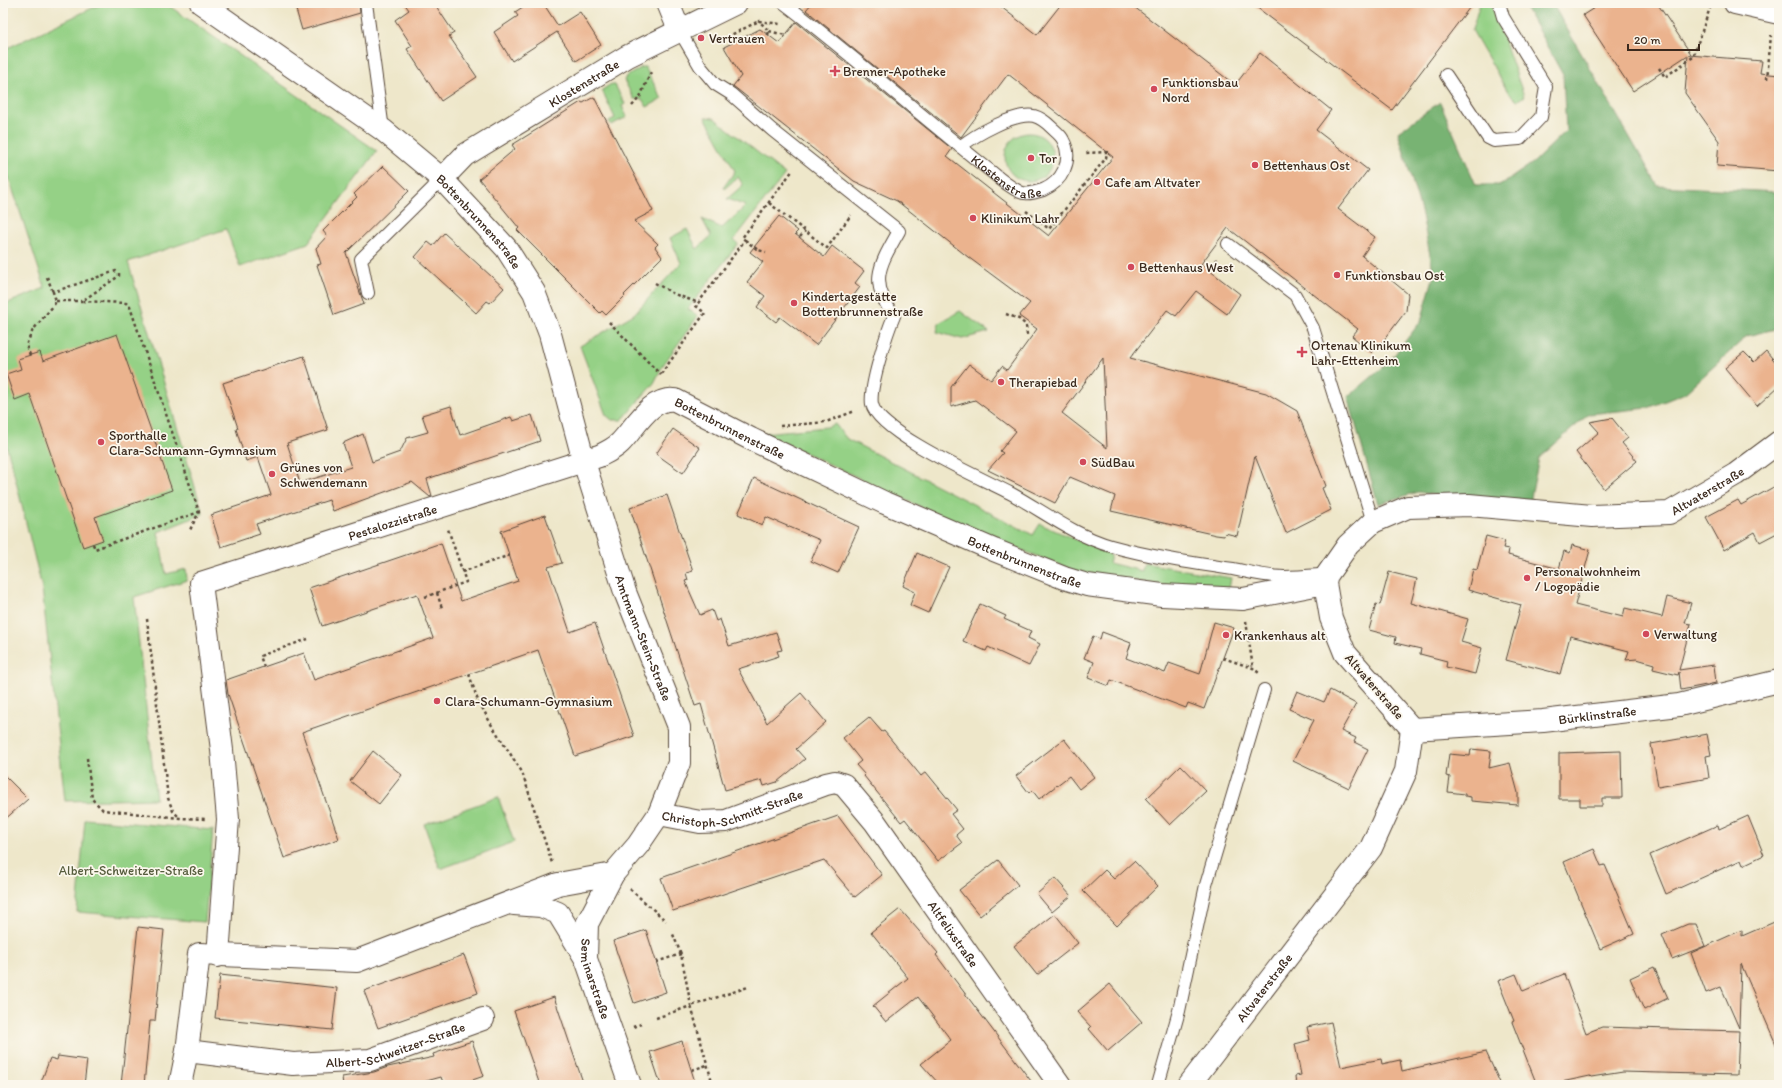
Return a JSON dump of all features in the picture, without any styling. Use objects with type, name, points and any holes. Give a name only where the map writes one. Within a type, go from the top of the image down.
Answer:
[{"type":"street","name":"Bottenbrunnenstraße","points":[[201,3],[383,130],[442,179],[506,248],[534,292],[550,334],[560,366],[584,462],[615,447],[659,402],[667,399],[675,400],[758,443],[885,503],[1064,578],[1087,585],[1162,595],[1243,599],[1326,579]]},
{"type":"street","points":[[668,3],[678,30]]},
{"type":"street","name":"Klostenstraße","points":[[442,179],[465,155],[628,56],[678,30],[736,3]]},
{"type":"street","points":[[1734,3],[1776,13]]},
{"type":"street","name":"Altvaterstraße","points":[[1189,1085],[1371,848],[1406,771],[1412,729],[1345,653],[1331,618],[1326,579],[1348,545],[1373,522],[1408,507],[1469,505],[1592,516],[1669,513],[1736,474],[1779,442]]},
{"type":"street","name":"Pestalozzistraße","points":[[228,819],[222,750],[201,583],[584,462]]},
{"type":"street","name":"Amtmann-Stein-Straße","points":[[584,462],[625,592],[680,727],[679,763],[659,814]]},
{"type":"street","name":"Bürklinstraße","points":[[1412,729],[1543,721],[1672,706],[1779,681]]},
{"type":"street","name":"Christoph-Schmitt-Straße","points":[[613,874],[638,845],[659,814],[700,822],[726,821],[826,784],[835,782],[844,785]]},
{"type":"street","name":"Altfelixstraße","points":[[844,785],[875,822],[1060,1085]]},
{"type":"street","points":[[218,956],[228,819]]},
{"type":"street","points":[[180,1085],[187,1051],[199,954],[357,961],[558,884],[613,874]]},
{"type":"street","name":"Seminarstraße","points":[[613,874],[587,924],[586,959],[630,1085]]},
{"type":"street","points":[[508,904],[541,906],[558,914],[586,959]]},
{"type":"street","name":"Albert-Schweitzer-Straße","points":[[187,1051],[293,1064],[370,1060],[483,1019]]},
{"type":"lane","points":[[366,3],[383,130]]},
{"type":"lane","name":"Klostenstraße","points":[[784,3],[818,29],[960,147],[1002,181],[1022,193],[1038,192],[1051,186],[1062,176],[1066,163],[1067,150],[1063,140],[1042,119],[1032,115],[1016,118],[975,135],[960,147]]},
{"type":"lane","points":[[1446,75],[1488,138],[1494,141],[1520,139],[1541,117],[1546,87],[1503,17],[1499,3]]},
{"type":"lane","points":[[678,30],[700,66],[715,84],[731,94],[899,231],[884,259],[879,273],[879,287],[885,304],[894,316],[886,333],[873,390],[872,405],[882,419],[892,428],[917,445],[1010,494],[1052,519],[1110,546],[1171,560],[1282,577],[1326,579]]},
{"type":"lane","points":[[368,293],[361,259],[442,179]]},
{"type":"lane","points":[[1228,244],[1295,296],[1313,328],[1373,522]]},
{"type":"lane","points":[[1158,1085],[1179,1011],[1206,885],[1264,690]]},
{"type":"path","points":[[1659,68],[1665,76],[1693,57],[1712,3]]},
{"type":"path","points":[[1767,79],[1776,13]]},
{"type":"path","points":[[719,41],[759,21]]},
{"type":"path","points":[[769,30],[785,35]]},
{"type":"path","points":[[632,106],[640,97],[649,74],[654,70]]},
{"type":"path","points":[[766,252],[758,250],[742,238],[804,155]]},
{"type":"path","points":[[769,203],[827,248],[854,212]]},
{"type":"path","points":[[800,238],[805,231]]},
{"type":"path","points":[[661,374],[705,313],[696,306],[745,240]]},
{"type":"path","points":[[53,292],[116,271],[119,273],[119,276],[82,301]]},
{"type":"path","points":[[47,277],[56,301]]},
{"type":"path","points":[[655,282],[674,294],[699,303]]},
{"type":"path","points":[[56,301],[126,303],[130,307],[200,512],[190,530]]},
{"type":"path","points":[[30,355],[26,345],[30,336],[56,301]]},
{"type":"path","points":[[1006,314],[1019,319],[1026,325],[1027,335]]},
{"type":"path","points":[[609,322],[661,374],[667,399]]},
{"type":"path","points":[[775,426],[826,422],[872,405]]},
{"type":"path","points":[[93,544],[95,549],[200,512]]},
{"type":"path","points":[[425,597],[466,582],[447,526]]},
{"type":"path","points":[[462,572],[510,555]]},
{"type":"path","points":[[437,593],[442,608]]},
{"type":"path","points":[[1243,599],[1253,668]]},
{"type":"path","points":[[147,619],[168,798],[172,811],[180,818]]},
{"type":"path","points":[[264,667],[260,656],[308,638]]},
{"type":"path","points":[[1224,658],[1253,668],[1263,677],[1264,690]]},
{"type":"path","points":[[469,674],[477,698],[491,724],[522,772],[553,867]]},
{"type":"path","points":[[87,758],[92,799],[103,810],[180,818],[228,819]]},
{"type":"path","points":[[613,874],[666,920]]},
{"type":"path","points":[[672,932],[681,954],[691,1006],[713,1085]]},
{"type":"path","points":[[656,962],[681,954]]},
{"type":"path","points":[[656,1018],[748,987]]},
{"type":"path","points":[[692,1070],[707,1065]]},
{"type":"green space","points":[[103,3],[165,3],[377,151],[308,243],[240,267],[226,229],[128,262],[203,514],[158,532],[166,574],[186,569],[187,580],[134,597],[156,799],[65,801],[42,588],[12,465],[3,435],[3,305],[45,288],[3,160],[3,50]]},
{"type":"green space","points":[[1480,3],[1491,3],[1524,96],[1517,101],[1508,92],[1472,30]]},
{"type":"green space","points":[[1523,3],[1552,3],[1658,186],[1779,192],[1779,328],[1747,336],[1685,393],[1648,408],[1589,414],[1539,458],[1528,512],[1418,492],[1378,504],[1348,397],[1388,363],[1421,321],[1434,275],[1422,215],[1398,132],[1440,102],[1476,185],[1501,185],[1534,162],[1566,131],[1563,75]]},
{"type":"green space","points":[[642,67],[645,67],[662,99],[647,107],[642,99],[634,99],[624,80],[626,77]]},
{"type":"green space","points":[[611,84],[615,85],[625,104],[622,106],[627,117],[611,125],[609,121],[615,118],[602,90]]},
{"type":"green space","points":[[705,117],[714,118],[785,174],[734,240],[738,244],[688,309],[698,316],[663,365],[654,383],[622,420],[612,420],[606,415],[580,346],[634,314],[681,263],[670,238],[687,229],[697,249],[711,236],[702,219],[722,228],[746,206],[727,199],[743,185],[738,177],[724,189],[723,188],[735,171]]},
{"type":"green space","points":[[1024,133],[1034,133],[1046,140],[1053,152],[1053,162],[1046,174],[1034,181],[1024,181],[1016,177],[1009,170],[1005,162],[1005,152],[1009,144],[1016,137]]},
{"type":"green space","points":[[960,311],[989,332],[962,339],[937,332],[939,323]]},
{"type":"green space","points":[[835,424],[847,439],[1033,535],[1040,524],[1111,555],[1109,563],[1142,571],[1144,563],[1231,578],[1229,589],[1160,585],[1079,572],[1029,553],[919,506],[763,433],[827,427]]},
{"type":"green space","points":[[498,797],[514,842],[440,869],[424,824]]},
{"type":"green space","name":"Albert-Schweitzer-Straße","points":[[85,819],[213,830],[205,922],[77,912]]},
{"type":"building","points":[[294,3],[359,3],[360,13],[302,30]]},
{"type":"building","points":[[404,3],[434,3],[454,33],[449,36],[477,77],[441,101],[407,49],[412,46],[395,20],[409,10]]},
{"type":"building","points":[[529,3],[543,3],[558,26],[580,12],[601,45],[576,61],[557,32],[512,61],[494,32],[518,16],[515,12]]},
{"type":"building","points":[[812,3],[996,3],[1037,35],[1062,3],[1129,3],[1235,85],[1260,53],[1331,110],[1316,130],[1368,170],[1338,209],[1375,237],[1362,256],[1408,294],[1406,311],[1380,345],[1378,343],[1372,353],[1352,336],[1358,329],[1228,228],[1201,264],[1240,294],[1227,314],[1196,291],[1176,316],[1167,310],[1130,358],[1266,393],[1297,411],[1326,486],[1322,488],[1331,510],[1286,533],[1255,456],[1237,536],[1225,533],[1224,536],[1216,535],[1111,511],[1115,496],[1070,477],[1055,503],[988,470],[1003,453],[1000,451],[1016,431],[975,400],[951,407],[951,387],[969,364],[991,380],[1002,366],[1007,370],[1037,329],[1019,316],[1030,303],[968,257],[897,201],[854,181],[733,86],[741,76],[724,47],[760,29],[779,43],[796,22],[952,149],[947,156],[1049,236],[1113,157],[1008,74],[961,137],[806,10]],"holes":[[[1103,358],[1107,448],[1062,413]]]},
{"type":"building","points":[[1251,3],[1473,3],[1392,110]]},
{"type":"building","points":[[1602,3],[1657,3],[1691,54],[1689,55],[1762,61],[1760,73],[1779,75],[1779,171],[1717,166],[1719,141],[1685,93],[1688,55],[1633,91],[1583,15]]},
{"type":"building","points":[[594,97],[653,211],[634,221],[658,244],[655,247],[662,257],[606,315],[602,311],[600,313],[517,230],[519,228],[479,179],[515,149],[512,145],[581,102],[583,103]]},
{"type":"building","points":[[383,166],[409,191],[346,253],[364,304],[334,315],[317,265],[321,264],[316,248],[327,236],[323,231],[357,197],[354,194]]},
{"type":"building","points":[[779,216],[798,231],[795,234],[824,257],[832,246],[864,271],[855,283],[860,287],[816,345],[780,317],[776,322],[757,307],[765,296],[747,282],[763,262],[750,252]]},
{"type":"building","points":[[444,233],[504,288],[490,303],[487,301],[476,313],[415,257],[428,242],[433,246]]},
{"type":"building","name":"Sporthalle Clara-Schumann-Gymnasium","points":[[117,334],[172,490],[95,517],[103,540],[83,547],[30,394],[15,400],[6,374],[21,369],[18,359],[40,352],[43,361]]},
{"type":"building","points":[[1766,351],[1779,366],[1779,386],[1757,406],[1725,368],[1744,352],[1754,362]]},
{"type":"building","points":[[304,356],[328,430],[287,443],[300,483],[351,467],[343,443],[363,434],[372,462],[400,452],[407,438],[428,432],[422,415],[451,406],[460,435],[511,417],[513,421],[532,415],[540,441],[427,479],[432,496],[430,497],[412,482],[333,511],[329,500],[256,524],[260,534],[221,547],[211,515],[271,495],[258,457],[246,461],[236,429],[238,428],[223,383]]},
{"type":"building","points":[[1612,418],[1628,438],[1622,443],[1637,461],[1604,489],[1576,452],[1599,432],[1590,422]]},
{"type":"building","points":[[673,429],[700,448],[683,473],[656,454]]},
{"type":"building","points":[[754,478],[859,527],[838,573],[811,561],[820,540],[766,517],[762,525],[738,514]]},
{"type":"building","points":[[1779,484],[1779,532],[1760,542],[1755,532],[1724,550],[1706,517],[1738,500],[1741,505]]},
{"type":"building","points":[[667,495],[693,571],[686,573],[688,580],[685,581],[700,615],[712,610],[716,621],[720,619],[729,646],[776,632],[782,650],[777,651],[779,656],[738,669],[767,723],[801,693],[826,722],[796,749],[805,759],[777,782],[764,786],[762,780],[725,790],[701,704],[695,706],[630,508]]},
{"type":"building","points":[[545,515],[562,563],[548,567],[570,632],[595,623],[634,736],[575,756],[538,650],[302,732],[339,839],[284,858],[228,694],[226,680],[304,653],[314,680],[433,638],[417,594],[322,626],[309,588],[441,543],[461,601],[518,581],[501,531]]},
{"type":"building","points":[[1486,536],[1505,541],[1503,548],[1509,549],[1508,555],[1559,569],[1564,551],[1570,553],[1572,545],[1590,550],[1575,605],[1623,617],[1625,608],[1662,617],[1667,597],[1691,603],[1685,623],[1691,624],[1679,670],[1714,665],[1716,683],[1681,690],[1679,672],[1678,675],[1653,669],[1654,664],[1637,659],[1626,660],[1629,651],[1570,636],[1560,674],[1506,660],[1521,605],[1468,590],[1473,569],[1477,570]]},
{"type":"building","points":[[917,553],[949,567],[928,613],[910,605],[915,592],[903,586]]},
{"type":"building","points":[[1389,572],[1417,579],[1411,603],[1468,619],[1461,642],[1482,648],[1475,674],[1446,667],[1447,661],[1420,654],[1421,649],[1395,643],[1396,637],[1369,630],[1376,604],[1380,605]]},
{"type":"building","points":[[980,604],[1006,616],[1004,619],[1031,631],[1028,638],[1040,644],[1029,666],[988,647],[986,651],[963,641]]},
{"type":"building","points":[[1214,622],[1234,628],[1204,709],[1188,703],[1186,708],[1111,680],[1109,686],[1088,678],[1094,662],[1084,658],[1093,636],[1100,639],[1102,632],[1131,643],[1126,658],[1165,673],[1169,663],[1200,674]]},
{"type":"building","points":[[1330,690],[1356,704],[1341,731],[1356,738],[1354,742],[1368,749],[1349,788],[1293,761],[1314,720],[1289,709],[1297,691],[1324,702]]},
{"type":"building","points":[[869,717],[882,732],[884,731],[921,776],[926,772],[957,810],[951,814],[963,829],[956,835],[962,843],[938,861],[905,819],[901,822],[864,776],[865,775],[856,765],[861,761],[843,738]]},
{"type":"building","points":[[1707,734],[1711,755],[1706,756],[1709,778],[1658,787],[1651,744]]},
{"type":"building","points":[[1064,739],[1094,777],[1079,789],[1069,776],[1039,799],[1032,790],[1029,793],[1016,776]]},
{"type":"building","points":[[1471,749],[1491,751],[1489,768],[1510,763],[1518,793],[1518,805],[1471,801],[1471,797],[1465,796],[1465,794],[1448,792],[1450,777],[1446,776],[1449,754],[1470,756]]},
{"type":"building","points":[[373,751],[402,775],[379,804],[350,781]]},
{"type":"building","points":[[1621,751],[1622,798],[1602,798],[1602,806],[1580,806],[1580,799],[1559,799],[1559,753]]},
{"type":"building","points":[[1181,765],[1206,791],[1170,825],[1146,799]]},
{"type":"building","points":[[3,774],[28,799],[3,821]]},
{"type":"building","points":[[838,816],[882,875],[855,897],[824,860],[673,911],[661,878]]},
{"type":"building","points":[[1748,816],[1764,855],[1743,865],[1741,860],[1666,894],[1650,855],[1718,825],[1719,829]]},
{"type":"building","points":[[1594,849],[1601,866],[1605,865],[1634,934],[1600,949],[1564,862]]},
{"type":"building","points":[[998,860],[1018,885],[980,916],[959,890]]},
{"type":"building","points":[[1134,861],[1158,886],[1117,926],[1083,891],[1105,870],[1114,879]]},
{"type":"building","points":[[1055,878],[1071,896],[1052,912],[1037,894]]},
{"type":"building","points":[[900,909],[938,953],[936,955],[1034,1085],[940,1085],[921,1064],[951,1040],[918,997],[886,1022],[873,1006],[908,978],[871,932]]},
{"type":"building","points":[[1055,914],[1078,943],[1037,975],[1014,946]]},
{"type":"building","points":[[1779,920],[1779,1051],[1741,964],[1739,1028],[1721,987],[1706,993],[1691,953],[1742,930],[1742,936]]},
{"type":"building","points":[[1688,924],[1696,924],[1705,946],[1672,959],[1662,935]]},
{"type":"building","points":[[138,927],[164,930],[155,1021],[150,1021],[144,1085],[121,1085]]},
{"type":"building","points":[[646,930],[666,992],[634,1003],[613,941]]},
{"type":"building","points":[[464,955],[478,993],[378,1028],[364,991]]},
{"type":"building","points":[[1654,967],[1668,998],[1644,1010],[1630,978]]},
{"type":"building","points":[[1516,974],[1523,991],[1564,974],[1586,1033],[1602,1027],[1739,1031],[1737,1075],[1623,1072],[1590,1076],[1547,1085],[1537,1085],[1512,1022],[1514,1021],[1498,981]]},
{"type":"building","points":[[220,975],[337,988],[332,1030],[215,1018]]},
{"type":"building","points":[[1110,984],[1142,1022],[1108,1051],[1089,1029],[1091,1027],[1077,1012]]},
{"type":"building","points":[[554,997],[584,1085],[540,1085],[514,1011]]},
{"type":"building","points":[[1331,1022],[1341,1067],[1381,1059],[1382,1064],[1400,1060],[1402,1071],[1486,1052],[1501,1085],[1296,1085],[1295,1076],[1301,1075],[1295,1044],[1310,1040],[1307,1027]]},
{"type":"building","points":[[472,1041],[484,1076],[458,1085],[444,1085],[441,1077],[412,1085],[343,1085],[342,1077],[374,1072],[388,1067],[434,1057],[433,1054]]},
{"type":"building","points":[[682,1041],[696,1085],[661,1085],[650,1052]]},
{"type":"building","points":[[58,1056],[87,1060],[84,1085],[40,1085],[50,1058],[57,1060]]},
{"type":"place","name":"Vertrauen","points":[[701,38]]},
{"type":"place","name":"Brenner-Apotheke","points":[[835,71]]},
{"type":"place","name":"Funktionsbau Nord","points":[[1154,89]]},
{"type":"place","name":"Tor","points":[[1031,158]]},
{"type":"place","name":"Bettenhaus Ost","points":[[1255,165]]},
{"type":"place","name":"Cafe am Altvater","points":[[1097,182]]},
{"type":"place","name":"Klinikum Lahr","points":[[973,218]]},
{"type":"place","name":"Bettenhaus West","points":[[1131,267]]},
{"type":"place","name":"Funktionsbau Ost","points":[[1337,275]]},
{"type":"place","name":"Kindertagestätte Bottenbrunnenstraße","points":[[794,303]]},
{"type":"place","name":"Ortenau Klinikum Lahr-Ettenheim","points":[[1302,352]]},
{"type":"place","name":"Therapiebad","points":[[1001,382]]},
{"type":"place","name":"Sporthalle Clara-Schumann-Gymnasium","points":[[101,442]]},
{"type":"place","name":"SüdBau","points":[[1083,462]]},
{"type":"place","name":"Grünes von Schwendemann","points":[[272,474]]},
{"type":"place","name":"Personalwohnheim / Logopädie","points":[[1527,578]]},
{"type":"place","name":"Verwaltung","points":[[1646,634]]},
{"type":"place","name":"Krankenhaus alt","points":[[1226,635]]},
{"type":"place","name":"Clara-Schumann-Gymnasium","points":[[437,701]]}]
